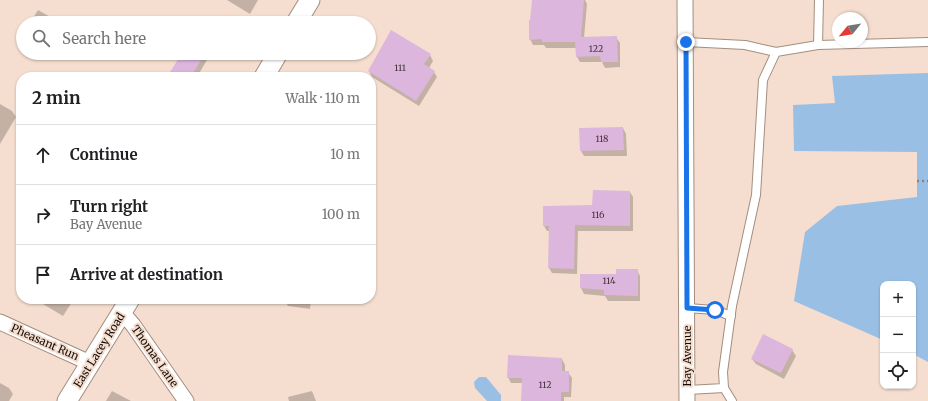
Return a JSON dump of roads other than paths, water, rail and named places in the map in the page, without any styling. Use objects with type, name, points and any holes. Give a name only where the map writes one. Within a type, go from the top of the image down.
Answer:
[{"type":"street","points":[[300,16],[310,0]]},
{"type":"street","name":"Bay Avenue","points":[[685,0],[687,395]]},
{"type":"street","points":[[267,72],[274,60]]},
{"type":"street","name":"East Lacey Road","points":[[67,401],[126,306]]},
{"type":"street","name":"Thomas Lane","points":[[126,306],[133,325],[186,401]]},
{"type":"street","name":"Pheasant Run","points":[[0,322],[90,363]]},
{"type":"lane","points":[[818,45],[819,0]]},
{"type":"lane","points":[[686,42],[745,45],[776,52],[818,45],[928,42]]},
{"type":"lane","points":[[732,401],[724,388],[723,372],[731,316],[756,195],[763,80],[776,52]]},
{"type":"lane","points":[[687,308],[715,310],[731,316]]},
{"type":"lane","points":[[687,395],[724,388]]},
{"type":"water","points":[[928,73],[928,362],[916,356],[916,281],[880,281],[880,339],[794,301],[805,232],[837,206],[917,197],[917,152],[794,151],[793,105],[835,103],[832,76]]},
{"type":"water","points":[[479,377],[486,377],[501,395],[501,401],[487,401],[475,388],[474,382]]}]
